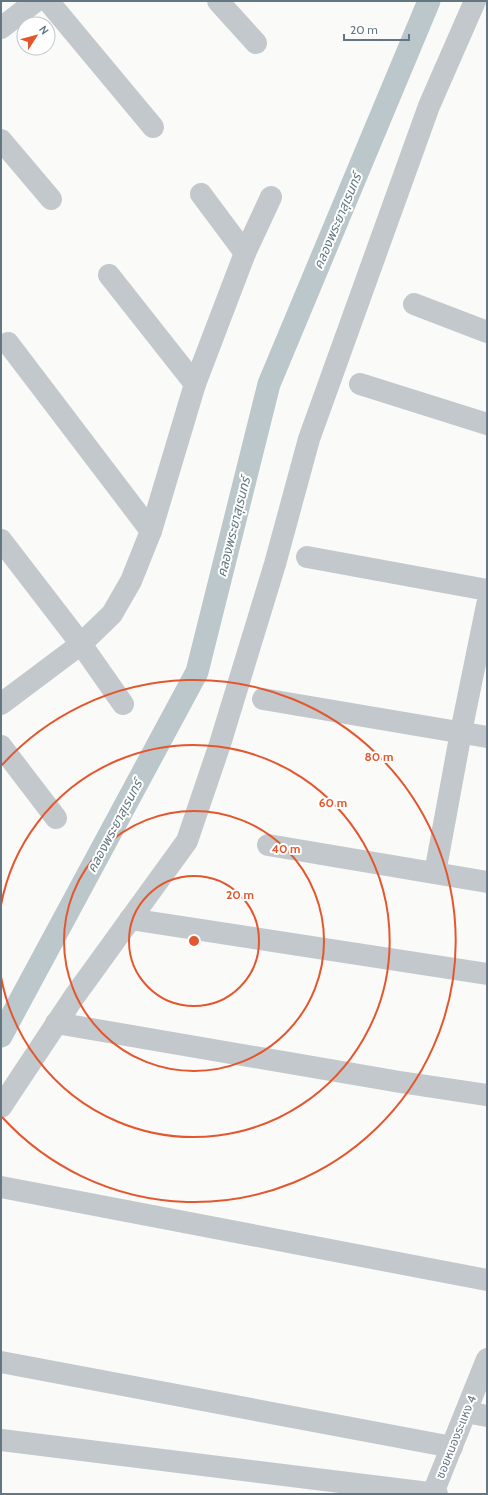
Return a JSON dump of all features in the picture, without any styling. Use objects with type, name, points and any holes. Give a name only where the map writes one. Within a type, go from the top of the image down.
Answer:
[{"type":"street","points":[[1,28],[36,1]]},
{"type":"street","points":[[48,1],[153,127]]},
{"type":"street","points":[[218,1],[256,43]]},
{"type":"street","points":[[1,1107],[56,1023],[186,841],[220,744],[275,564],[312,432],[429,106],[475,1]]},
{"type":"street","points":[[1,140],[51,199]]},
{"type":"street","points":[[201,194],[245,253]]},
{"type":"street","points":[[1,704],[81,644],[112,614],[131,581],[151,531],[195,384],[245,253],[271,197]]},
{"type":"street","points":[[109,274],[195,384]]},
{"type":"street","points":[[414,304],[487,332]]},
{"type":"street","points":[[8,343],[151,531]]},
{"type":"street","points":[[360,384],[487,424]]},
{"type":"street","points":[[1,540],[81,644],[123,704]]},
{"type":"street","points":[[307,557],[487,590]]},
{"type":"street","points":[[435,873],[461,732],[487,605]]},
{"type":"street","points":[[263,699],[487,737]]},
{"type":"street","points":[[1,746],[56,818]]},
{"type":"street","points":[[268,846],[487,882]]},
{"type":"street","points":[[130,919],[487,974]]},
{"type":"street","points":[[56,1023],[400,1082],[487,1095]]},
{"type":"street","points":[[1,1188],[487,1280]]},
{"type":"street","name":"ซอยหนองระแหง 4","points":[[435,1494],[487,1359]]},
{"type":"street","points":[[1,1362],[452,1447]]},
{"type":"street","points":[[466,1412],[487,1416]]},
{"type":"street","points":[[1,1440],[435,1494]]},
{"type":"waterway","name":"คลองพระยาสุเรนทร์","points":[[1,1036],[197,672],[269,384],[429,1]]}]
